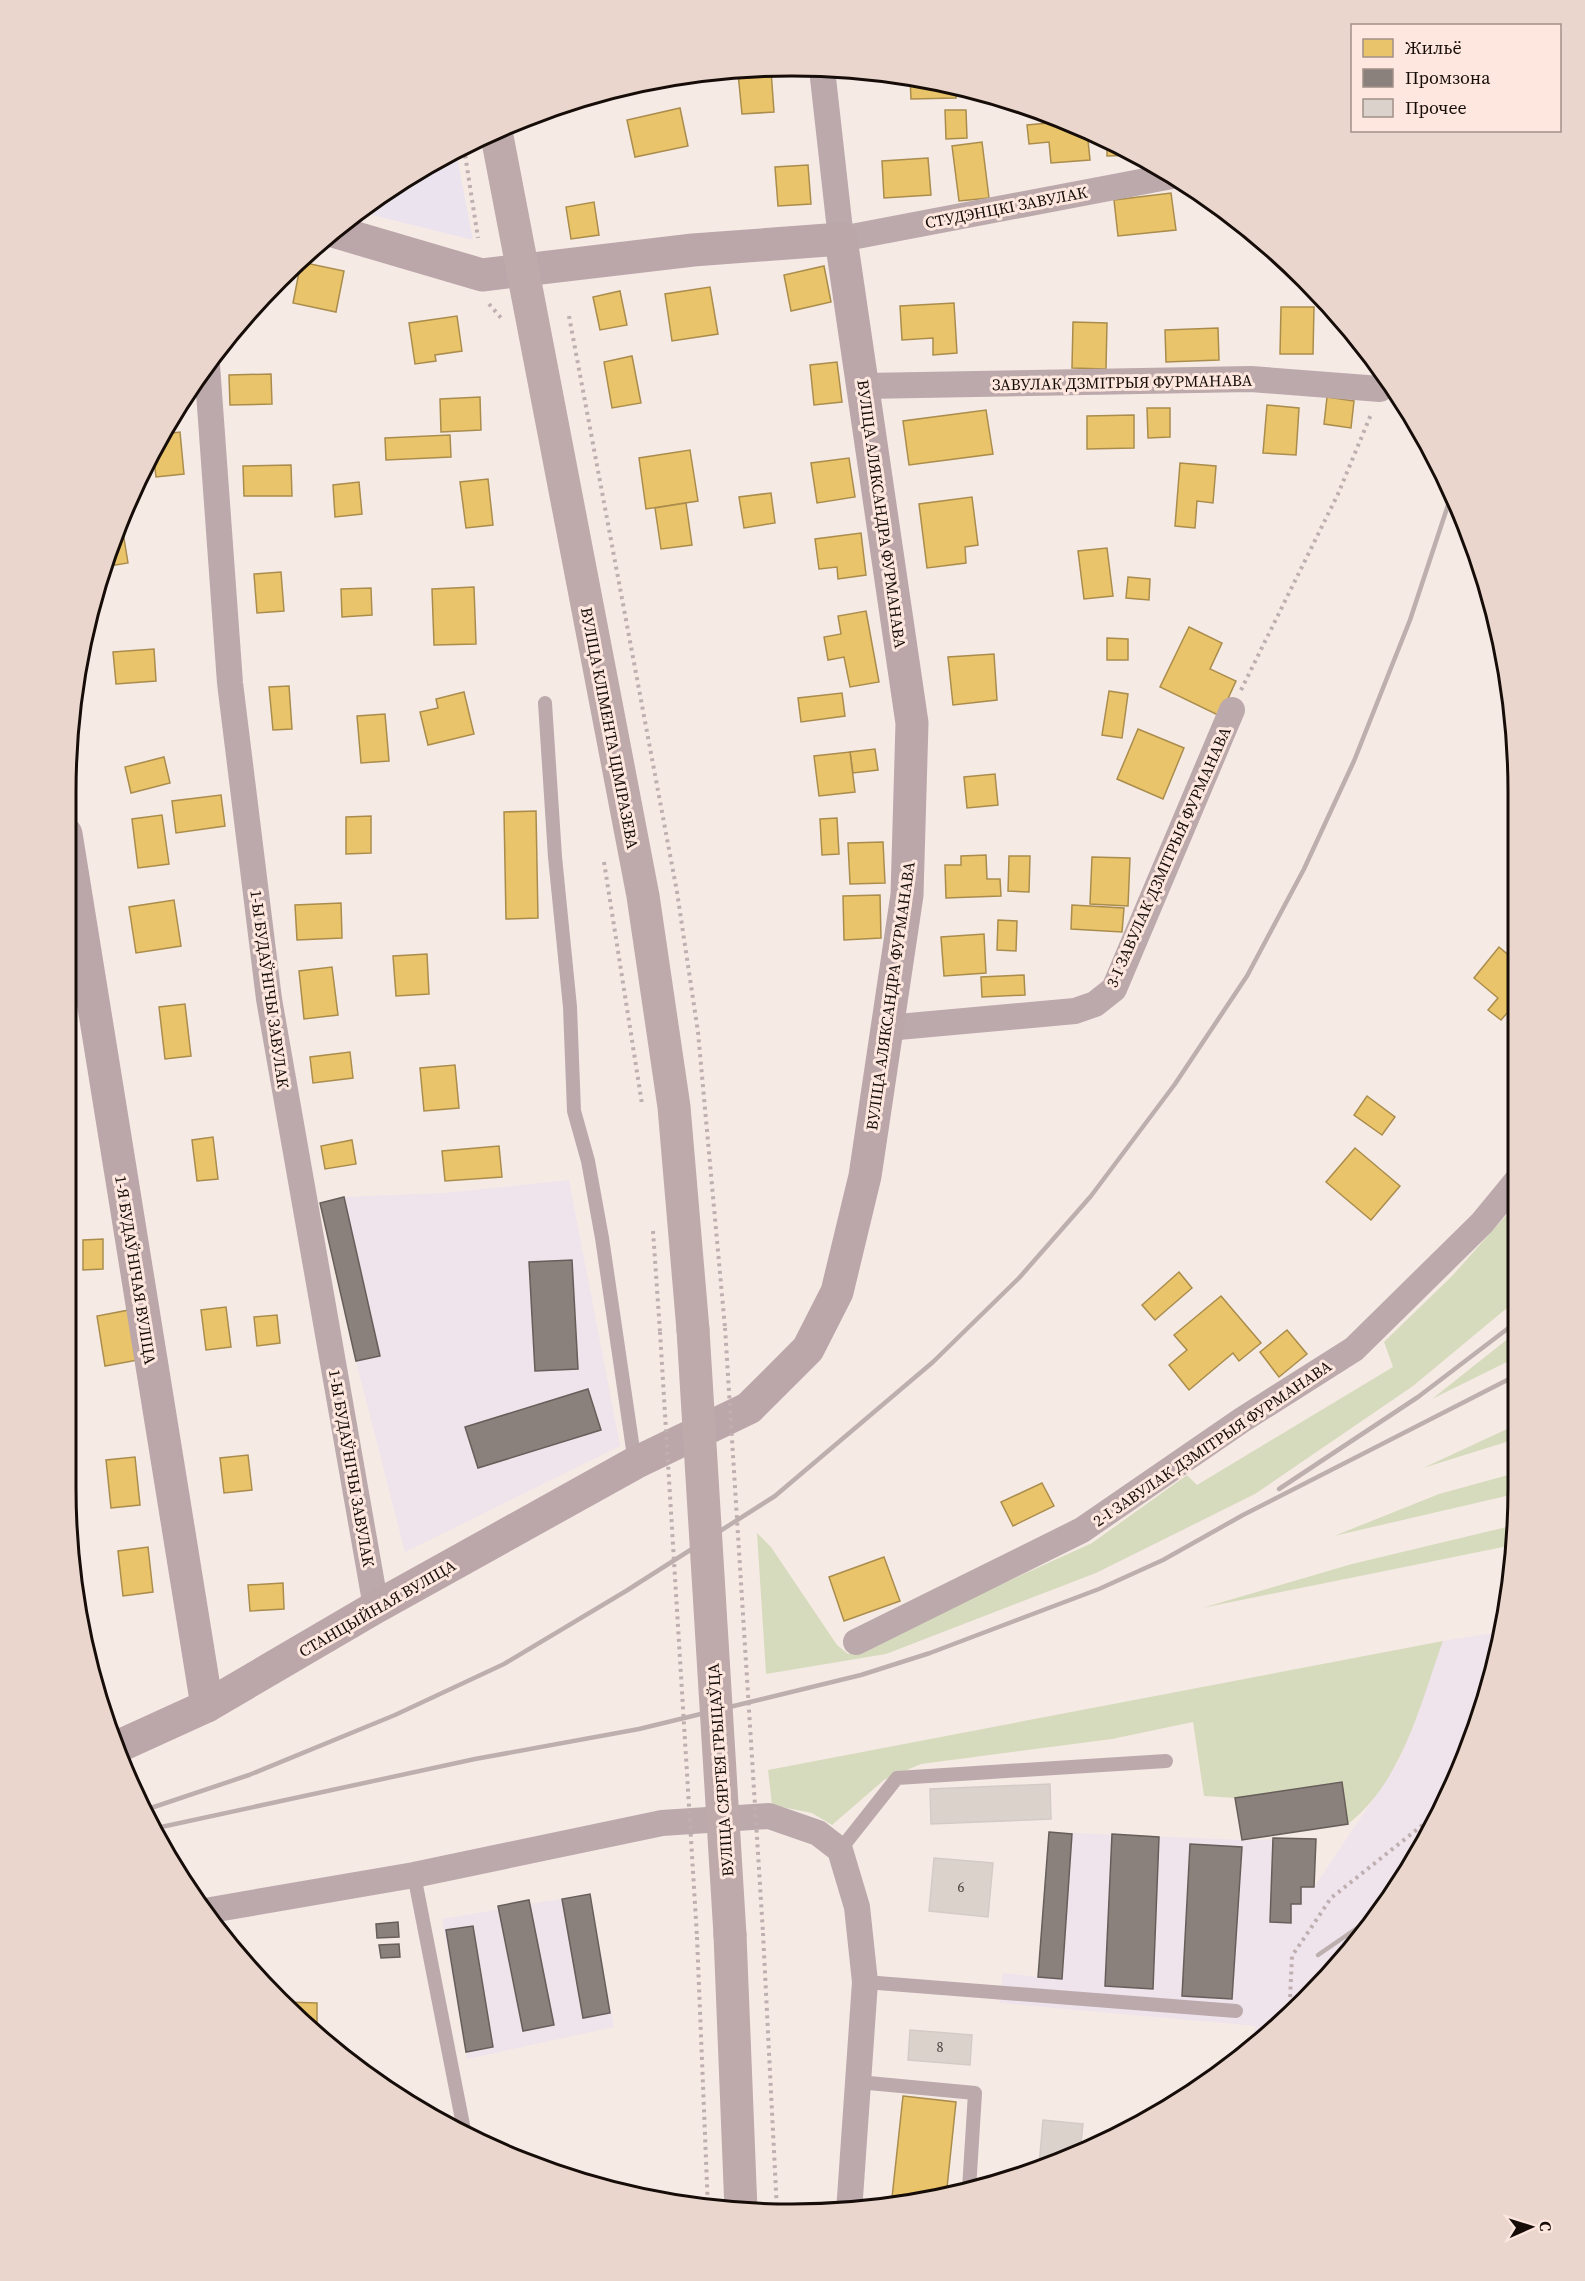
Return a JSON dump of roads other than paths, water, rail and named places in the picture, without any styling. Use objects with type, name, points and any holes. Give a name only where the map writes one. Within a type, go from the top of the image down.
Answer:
[{"type":"main road","name":"ВУЛІЦА КЛІМЕНТА ЦІМІРАЗЕВА","points":[[498,140],[643,896],[674,1107],[693,1330]]},
{"type":"main road","name":"ВУЛІЦА СЯРГЕЯ ГРЫЦАЎЦА","points":[[693,1330],[730,1935],[741,2202]]},
{"type":"street","name":"ВУЛІЦА АЛЯКСАНДРА ФУРМАНАВА","points":[[635,1463],[748,1408],[808,1350],[837,1292],[865,1176],[907,895],[912,723],[841,239],[823,77]]},
{"type":"street","name":"СТУДЭНЦКІ ЗАВУЛАК","points":[[841,239],[1161,178]]},
{"type":"street","points":[[344,234],[482,275],[693,250],[841,239]]},
{"type":"street","name":"1-Ы БУДАЎНІЧЫ ЗАВУЛАК","points":[[208,379],[230,683],[269,999],[376,1607]]},
{"type":"street","name":"ЗАВУЛАК ДЗМІТРЫЯ ФУРМАНАВА","points":[[864,386],[1251,379],[1380,389]]},
{"type":"street","name":"3-І ЗАВУЛАК ДЗМІТРЫЯ ФУРМАНАВА","points":[[887,1028],[1075,1011],[1095,1004],[1114,989],[1232,710]]},
{"type":"street","name":"1-Я БУДАЎНІЧАЯ ВУЛІЦА","points":[[76,910],[207,1706]]},
{"type":"street","name":"2-І ЗАВУЛАК ДЗМІТРЫЯ ФУРМАНАВА","points":[[856,1642],[1082,1530],[1242,1420],[1354,1349],[1482,1223],[1508,1191]]},
{"type":"street","name":"СТАНЦЫЙНАЯ ВУЛІЦА","points":[[124,1744],[207,1706],[376,1607],[635,1463]]},
{"type":"street","points":[[214,1910],[414,1875],[662,1823],[769,1816],[818,1833],[840,1850],[857,1907],[865,1982],[850,2202]]},
{"type":"lane","points":[[545,703],[555,857],[570,1007],[574,1111],[588,1161],[598,1216],[635,1463]]},
{"type":"lane","points":[[840,1850],[897,1778],[1166,1761]]},
{"type":"lane","points":[[414,1875],[463,2124]]},
{"type":"lane","points":[[865,1982],[1236,2011]]},
{"type":"lane","points":[[858,2082],[975,2093],[969,2182]]},
{"type":"railway","points":[[152,1808],[249,1775],[395,1715],[504,1664],[626,1591],[775,1496],[933,1362],[1019,1278],[1091,1196],[1175,1084],[1247,976],[1304,869],[1354,761],[1410,620],[1448,505]]},
{"type":"railway","points":[[1279,1489],[1418,1397],[1508,1328]]},
{"type":"railway","points":[[162,1827],[475,1759],[639,1729],[861,1675],[930,1653],[1099,1589],[1163,1560],[1243,1515],[1508,1380]]},
{"type":"railway","points":[[1318,1955],[1358,1927]]}]
